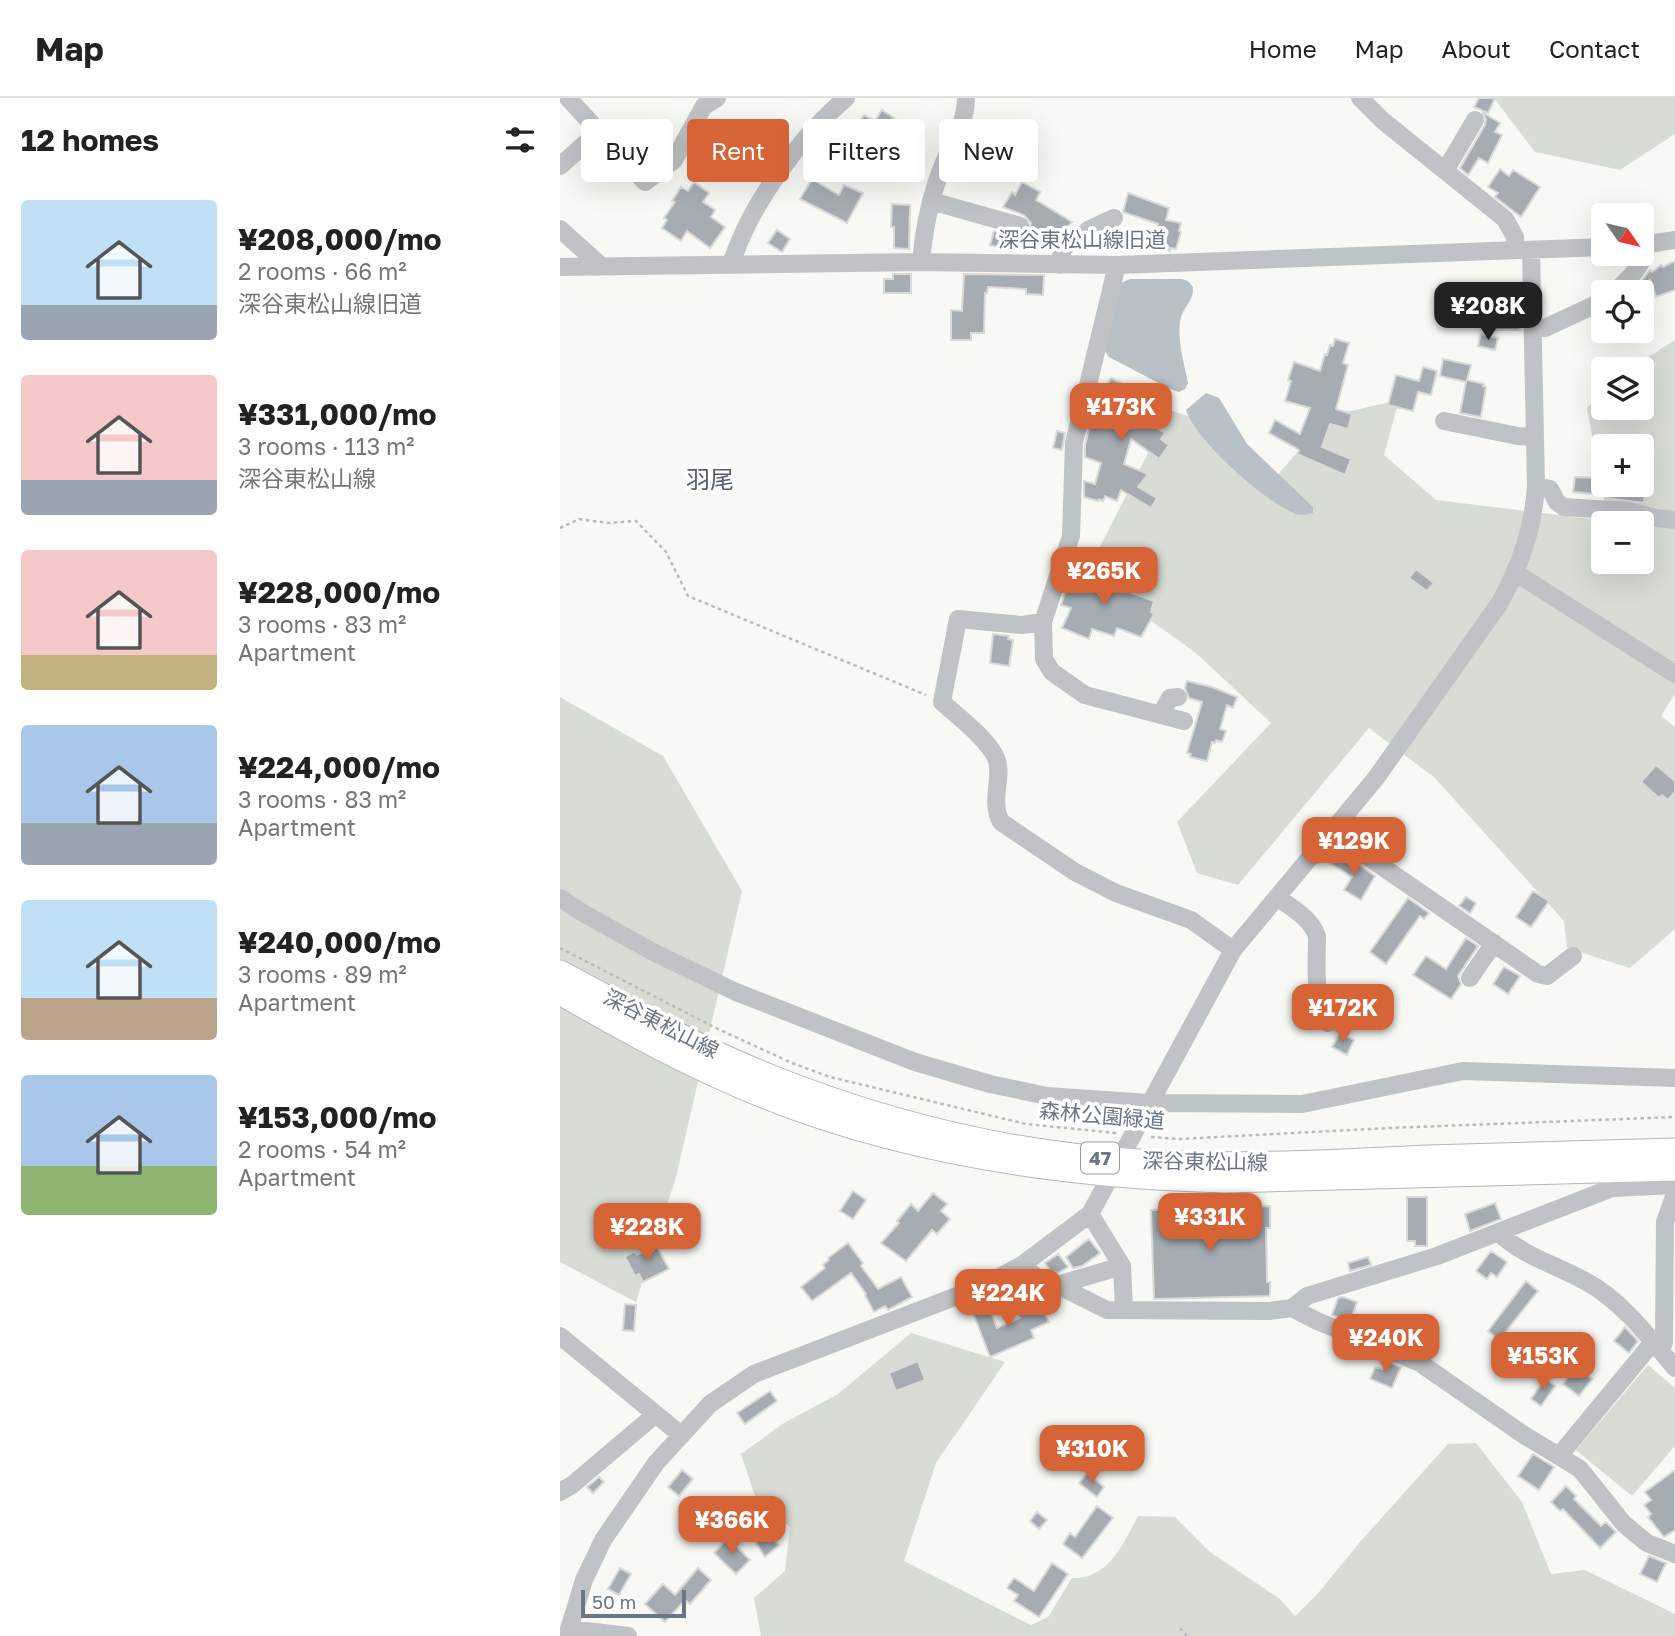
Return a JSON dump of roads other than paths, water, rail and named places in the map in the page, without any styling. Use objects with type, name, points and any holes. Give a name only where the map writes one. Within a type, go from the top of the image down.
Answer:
[{"type":"main road","name":"深谷東松山線","points":[[560,972],[722,1055],[772,1077],[845,1103],[918,1125],[1114,1167],[1152,1179],[1225,1181],[1675,1169]]},
{"type":"main road","name":"深谷東松山線","points":[[560,993],[713,1073],[811,1113],[913,1143],[961,1154],[1051,1168],[1675,1150]]},
{"type":"street","points":[[568,98],[587,119]]},
{"type":"street","points":[[673,161],[704,106],[717,98]]},
{"type":"street","points":[[731,265],[740,237],[762,197],[807,139],[846,98]]},
{"type":"street","points":[[921,262],[924,227],[931,201],[943,164],[963,120],[967,98]]},
{"type":"street","points":[[628,1636],[568,1633],[584,1580],[603,1540],[656,1463],[680,1434],[710,1404],[754,1374],[983,1286],[1022,1265],[1090,1214],[1233,950],[1376,778],[1499,604],[1516,573],[1529,538],[1536,486],[1533,329],[1524,250],[1505,219],[1382,120],[1360,98]]},
{"type":"street","points":[[1445,171],[1475,120]]},
{"type":"street","points":[[560,166],[581,147]]},
{"type":"street","points":[[931,201],[1020,226]]},
{"type":"street","points":[[1086,236],[1088,230],[1114,218]]},
{"type":"street","points":[[560,229],[600,265]]},
{"type":"street","points":[[1060,265],[1060,253],[1068,241],[1078,235],[1140,242]]},
{"type":"street","points":[[1654,243],[1675,240]]},
{"type":"street","name":"深谷東松山線旧道","points":[[560,267],[921,262],[1116,265],[1591,247]]},
{"type":"street","points":[[1116,265],[1074,443],[1071,536],[1043,622],[1044,659],[1059,678],[1095,699],[1184,721]]},
{"type":"street","points":[[1628,280],[1638,266]]},
{"type":"street","points":[[1533,329],[1545,328],[1591,307]]},
{"type":"street","points":[[1444,421],[1535,438]]},
{"type":"street","points":[[1536,486],[1550,489],[1557,502],[1564,507],[1628,511],[1642,516],[1675,520]]},
{"type":"street","points":[[1516,573],[1675,674]]},
{"type":"street","points":[[1043,622],[1022,625],[958,619],[942,702],[987,745],[997,759],[995,812],[1001,822],[1074,872],[1116,893],[1191,920],[1233,950]]},
{"type":"street","points":[[1161,714],[1170,698],[1178,697]]},
{"type":"street","points":[[1332,832],[1538,974],[1547,976],[1573,956]]},
{"type":"street","points":[[1277,897],[1309,920],[1317,936],[1317,990],[1320,1009],[1328,1023]]},
{"type":"street","points":[[560,898],[583,914],[653,952],[736,992],[915,1062],[990,1084],[1047,1096],[1149,1103],[1302,1104],[1463,1071],[1675,1078]]},
{"type":"street","points":[[1470,978],[1494,943]]},
{"type":"street","points":[[1022,1265],[1035,1276],[1107,1310],[1269,1311],[1292,1308],[1307,1296],[1437,1256],[1612,1188],[1675,1185]]},
{"type":"street","points":[[1559,1456],[1663,1344],[1670,1260],[1665,1222],[1675,1194]]},
{"type":"street","points":[[1090,1214],[1122,1266],[1124,1309]]},
{"type":"street","points":[[1499,1233],[1510,1244],[1586,1282],[1663,1344],[1675,1368]]},
{"type":"street","points":[[1057,1285],[1122,1266]]},
{"type":"street","points":[[1292,1308],[1420,1363],[1524,1435],[1580,1469],[1624,1524],[1647,1543],[1675,1554]]},
{"type":"street","points":[[560,1336],[680,1434]]},
{"type":"street","points":[[560,1492],[572,1485],[656,1414]]},
{"type":"district","name":"羽尾","points":[[710,480]]}]
